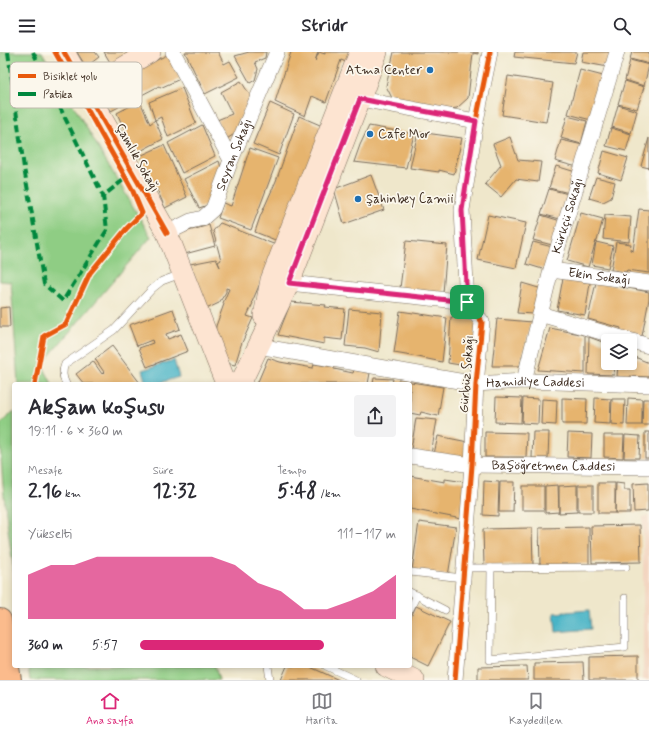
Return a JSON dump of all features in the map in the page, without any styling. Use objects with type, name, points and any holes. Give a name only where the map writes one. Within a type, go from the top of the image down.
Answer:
[{"type":"highway","points":[[0,620],[10,680]]},
{"type":"main road","name":"Çamlık Sokağı","points":[[64,52],[70,62]]},
{"type":"main road","points":[[258,346],[271,280],[360,52]]},
{"type":"main road","points":[[241,382],[289,283],[360,99],[376,52]]},
{"type":"main road","points":[[128,62],[140,54]]},
{"type":"main road","name":"Çamlık Sokağı","points":[[98,108],[167,233],[223,376],[227,382]]},
{"type":"main road","points":[[390,668],[414,680]]},
{"type":"street","points":[[173,52],[231,160]]},
{"type":"street","name":"Seyran Sokağı","points":[[167,233],[191,221],[203,218],[213,209],[231,160],[277,52]]},
{"type":"street","points":[[289,283],[467,302],[462,210],[476,121],[490,52]]},
{"type":"street","name":"Kürkçü Sokağı","points":[[524,381],[551,270],[617,52]]},
{"type":"street","points":[[360,99],[476,121]]},
{"type":"street","name":"Ekin Sokağı","points":[[551,270],[649,283]]},
{"type":"street","name":"Gürbüz Sokağı","points":[[455,680],[472,465],[476,384],[482,322],[467,302]]},
{"type":"street","points":[[540,314],[649,346]]},
{"type":"street","name":"Hamidiye Caddesi","points":[[258,346],[476,384],[524,381],[649,385]]},
{"type":"street","name":"Başöğretmen Caddesi","points":[[412,456],[472,465],[649,468]]},
{"type":"lane","points":[[65,382],[62,375],[65,364],[114,330],[152,289],[162,281],[183,273]]},
{"type":"lane","points":[[412,572],[464,573],[491,568],[626,567]]},
{"type":"lane","points":[[491,568],[490,660],[625,647],[625,598]]},
{"type":"lane","points":[[413,593],[445,610]]},
{"type":"lane","points":[[268,668],[270,680]]},
{"type":"lane","points":[[330,668],[356,680]]},
{"type":"shaded area","points":[[649,516],[649,680],[643,680],[643,517]]},
{"type":"green space","points":[[0,52],[42,52],[48,62],[10,62],[10,108],[75,108],[151,237],[42,364],[51,382],[18,382],[11,282],[0,281]]},
{"type":"green space","points":[[12,413],[12,558],[6,517],[0,443],[0,424]]},
{"type":"green space","points":[[28,668],[216,668],[219,680],[30,680]]},
{"type":"water","points":[[174,360],[179,377],[163,382],[145,382],[142,370]]},
{"type":"water","points":[[589,610],[591,629],[556,632],[554,613]]},
{"type":"building","points":[[77,52],[95,52],[99,57],[92,62],[83,62]]},
{"type":"building","points":[[104,52],[126,52],[128,55],[115,62],[110,62]]},
{"type":"building","points":[[185,52],[218,52],[224,64],[230,61],[239,77],[205,94]]},
{"type":"building","points":[[249,52],[266,52],[265,58],[255,62],[258,69],[255,80],[250,83],[235,56]]},
{"type":"building","points":[[291,52],[318,52],[315,61],[319,52],[325,54],[325,52],[355,52],[351,64],[341,60],[326,102],[312,96],[305,116],[275,102]]},
{"type":"building","name":"Atma Center","points":[[394,52],[478,52],[478,54],[473,53],[468,98],[457,108],[450,109],[393,100],[386,86]]},
{"type":"building","points":[[515,52],[577,52],[574,63],[514,57]]},
{"type":"building","points":[[583,52],[612,52],[608,67],[581,62]]},
{"type":"building","points":[[632,52],[649,52],[649,64],[630,59]]},
{"type":"building","points":[[169,54],[180,79],[160,88],[159,86],[142,95],[142,67]]},
{"type":"building","points":[[630,60],[649,65],[644,86],[625,80]]},
{"type":"building","points":[[580,70],[607,77],[595,121],[568,114]]},
{"type":"building","points":[[508,76],[553,83],[546,122],[502,115]]},
{"type":"building","points":[[241,81],[251,97],[238,124],[236,133],[225,140],[217,120],[232,114],[221,92]]},
{"type":"building","points":[[625,81],[644,87],[637,109],[618,104]]},
{"type":"building","points":[[182,88],[196,123],[168,137],[161,117],[155,120],[149,102]]},
{"type":"building","points":[[270,103],[294,114],[279,155],[253,144]]},
{"type":"building","points":[[618,105],[637,111],[631,133],[612,127]]},
{"type":"building","points":[[142,106],[150,124],[155,120],[163,139],[133,155],[117,113],[127,108],[142,108]]},
{"type":"building","points":[[110,108],[117,108],[111,111]]},
{"type":"building","points":[[299,116],[327,128],[283,243],[255,232],[276,181]]},
{"type":"building","points":[[567,116],[587,121],[581,144],[561,138]]},
{"type":"building","points":[[202,125],[215,156],[182,173],[168,143]]},
{"type":"building","points":[[369,126],[414,134],[406,168],[354,162]]},
{"type":"building","points":[[611,128],[631,134],[626,151],[606,146]]},
{"type":"building","points":[[418,132],[462,138],[454,174],[439,170],[439,172],[410,168]]},
{"type":"building","points":[[510,137],[518,160],[541,162],[538,182],[516,179],[501,197],[485,184],[501,165],[493,144]]},
{"type":"building","points":[[649,138],[649,168],[641,166]]},
{"type":"building","points":[[561,140],[587,146],[581,168],[555,161]]},
{"type":"building","points":[[164,145],[187,197],[165,208],[157,189],[154,191],[140,156]]},
{"type":"building","points":[[250,148],[278,158],[251,230],[218,218],[223,203],[231,206]]},
{"type":"building","points":[[604,151],[628,158],[621,180],[598,173]]},
{"type":"building","points":[[219,161],[222,171],[208,205],[199,208],[184,179]]},
{"type":"building","points":[[556,166],[579,173],[573,194],[549,188]]},
{"type":"building","name":"Şahinbey Camii","points":[[371,175],[384,210],[344,224],[334,189]]},
{"type":"building","points":[[596,177],[615,182],[611,198],[603,202],[589,198]]},
{"type":"building","points":[[549,189],[572,195],[564,220],[541,214]]},
{"type":"building","points":[[639,209],[649,210],[649,273],[627,270],[626,272],[611,270],[616,242],[631,244],[630,250],[633,251]]},
{"type":"building","points":[[581,213],[603,219],[588,267],[567,261]]},
{"type":"building","points":[[488,215],[526,223],[516,268],[478,260]]},
{"type":"building","points":[[541,215],[564,222],[556,246],[533,240]]},
{"type":"building","points":[[605,215],[631,217],[629,242],[603,239]]},
{"type":"building","points":[[220,223],[281,247],[261,281],[252,302],[253,303],[247,316],[253,318],[241,345],[235,365],[221,362],[215,337],[216,326],[229,289],[226,288],[226,292],[219,303],[204,310],[190,264],[216,259],[220,267],[218,262],[221,260],[213,231]]},
{"type":"building","points":[[209,225],[215,246],[181,255],[175,235]]},
{"type":"building","points":[[406,241],[447,245],[443,293],[400,288]]},
{"type":"building","points":[[533,242],[556,248],[549,271],[526,264]]},
{"type":"building","points":[[596,242],[613,246],[608,268],[592,265]]},
{"type":"building","points":[[563,278],[590,283],[585,315],[557,310]]},
{"type":"building","points":[[596,282],[649,292],[642,336],[620,332],[621,328],[588,319]]},
{"type":"building","points":[[522,283],[542,289],[534,314],[517,313]]},
{"type":"building","points":[[291,302],[326,305],[325,307],[345,309],[342,340],[324,338],[324,344],[278,335]]},
{"type":"building","points":[[9,307],[10,327],[0,327],[0,308]]},
{"type":"building","points":[[173,309],[180,329],[166,334],[168,339],[181,334],[188,351],[147,367],[139,348],[153,343],[152,340],[137,346],[129,325]]},
{"type":"building","points":[[349,309],[382,312],[379,352],[365,348],[345,346]]},
{"type":"building","points":[[400,311],[447,318],[442,362],[394,353]]},
{"type":"building","points":[[451,317],[473,320],[478,325],[472,367],[448,363]]},
{"type":"building","points":[[497,319],[532,322],[520,366],[492,366]]},
{"type":"building","points":[[550,328],[585,335],[585,373],[538,370]]},
{"type":"building","points":[[589,337],[601,341],[601,370],[614,370],[614,375],[588,374]]},
{"type":"building","points":[[112,346],[139,382],[82,382],[76,374],[93,361],[102,374],[104,372],[95,359]]},
{"type":"building","points":[[268,358],[280,362],[313,368],[314,364],[334,367],[334,369],[353,373],[354,370],[370,373],[368,382],[258,382]]},
{"type":"building","points":[[637,358],[649,363],[649,377],[630,376],[630,378],[617,376],[617,370],[637,370]]},
{"type":"building","points":[[374,378],[393,379],[392,382],[373,382]]},
{"type":"building","points":[[398,380],[411,382],[398,382]]},
{"type":"building","points":[[412,382],[443,387],[438,416],[421,412],[420,415],[412,413]]},
{"type":"building","points":[[496,397],[522,398],[521,423],[495,422]]},
{"type":"building","points":[[523,398],[539,399],[538,424],[522,423]]},
{"type":"building","points":[[562,398],[587,399],[586,424],[562,424]]},
{"type":"building","points":[[595,398],[611,399],[610,424],[594,423]]},
{"type":"building","points":[[628,398],[642,399],[642,425],[627,425]]},
{"type":"building","points":[[542,399],[557,400],[556,425],[541,424]]},
{"type":"building","points":[[612,399],[625,399],[624,425],[611,424]]},
{"type":"building","points":[[643,399],[649,399],[649,425],[642,425]]},
{"type":"building","points":[[416,418],[437,420],[431,454],[412,450]]},
{"type":"building","points":[[485,432],[527,433],[526,457],[485,457]]},
{"type":"building","points":[[533,432],[549,432],[548,458],[532,458]]},
{"type":"building","points":[[645,432],[649,432],[649,458],[645,458]]},
{"type":"building","points":[[568,433],[592,434],[591,458],[567,457]]},
{"type":"building","points":[[604,435],[624,435],[623,458],[604,457]]},
{"type":"building","points":[[625,435],[640,436],[639,458],[624,458]]},
{"type":"building","points":[[438,436],[468,442],[466,460],[434,454]]},
{"type":"building","points":[[412,476],[445,482],[445,479],[465,482],[462,519],[412,509]]},
{"type":"building","points":[[484,481],[499,482],[498,516],[483,515]]},
{"type":"building","points":[[500,482],[514,482],[513,512],[499,512]]},
{"type":"building","points":[[598,483],[615,483],[615,513],[598,513]]},
{"type":"building","points":[[616,483],[624,484],[624,490],[630,490],[630,513],[615,513]]},
{"type":"building","points":[[648,483],[648,511],[634,512],[633,484]]},
{"type":"building","points":[[558,485],[559,512],[545,513],[545,486]]},
{"type":"building","points":[[577,485],[577,512],[559,513],[559,486]]},
{"type":"building","points":[[578,485],[593,485],[593,512],[578,512]]},
{"type":"building","points":[[522,486],[544,486],[544,510],[522,510]]},
{"type":"building","points":[[419,522],[456,527],[448,576],[412,570]]},
{"type":"building","points":[[640,525],[641,562],[592,563],[591,526]]},
{"type":"building","points":[[589,527],[589,564],[540,565],[539,528]]},
{"type":"building","points":[[532,528],[533,565],[484,566],[483,529]]},
{"type":"building","points":[[416,606],[450,622],[428,666],[412,658],[412,615]]},
{"type":"building","points":[[638,656],[638,680],[589,680],[589,657]]},
{"type":"building","points":[[583,662],[584,680],[534,680],[534,663]]},
{"type":"building","points":[[527,666],[528,680],[478,680],[478,667]]},
{"type":"building","points":[[286,668],[312,668],[339,680],[281,680]]},
{"type":"marked path","points":[[8,52],[10,66]]},
{"type":"marked path","points":[[33,52],[38,62]]},
{"type":"marked path","points":[[16,108],[24,168],[44,284],[63,301],[107,230],[103,196],[126,178]]},
{"type":"marked path","points":[[60,108],[103,196]]},
{"type":"cycle path","points":[[55,52],[61,62]]},
{"type":"cycle path","points":[[64,52],[70,62]]},
{"type":"cycle path","points":[[455,680],[472,465],[476,384],[482,322],[467,302],[462,210],[476,121],[490,52]]},
{"type":"cycle path","points":[[35,382],[44,336],[66,324],[90,273],[127,228],[142,213],[132,189],[86,108]]},
{"type":"cycle path","points":[[96,108],[167,233]]},
{"type":"place","name":"Atma Center","points":[[430,70]]},
{"type":"place","name":"Cafe Mor","points":[[370,134]]},
{"type":"place","name":"Şahinbey Camii","points":[[358,199]]},
{"type":"route","points":[[360,99],[476,121],[462,210],[467,302],[289,283],[360,99]]}]
